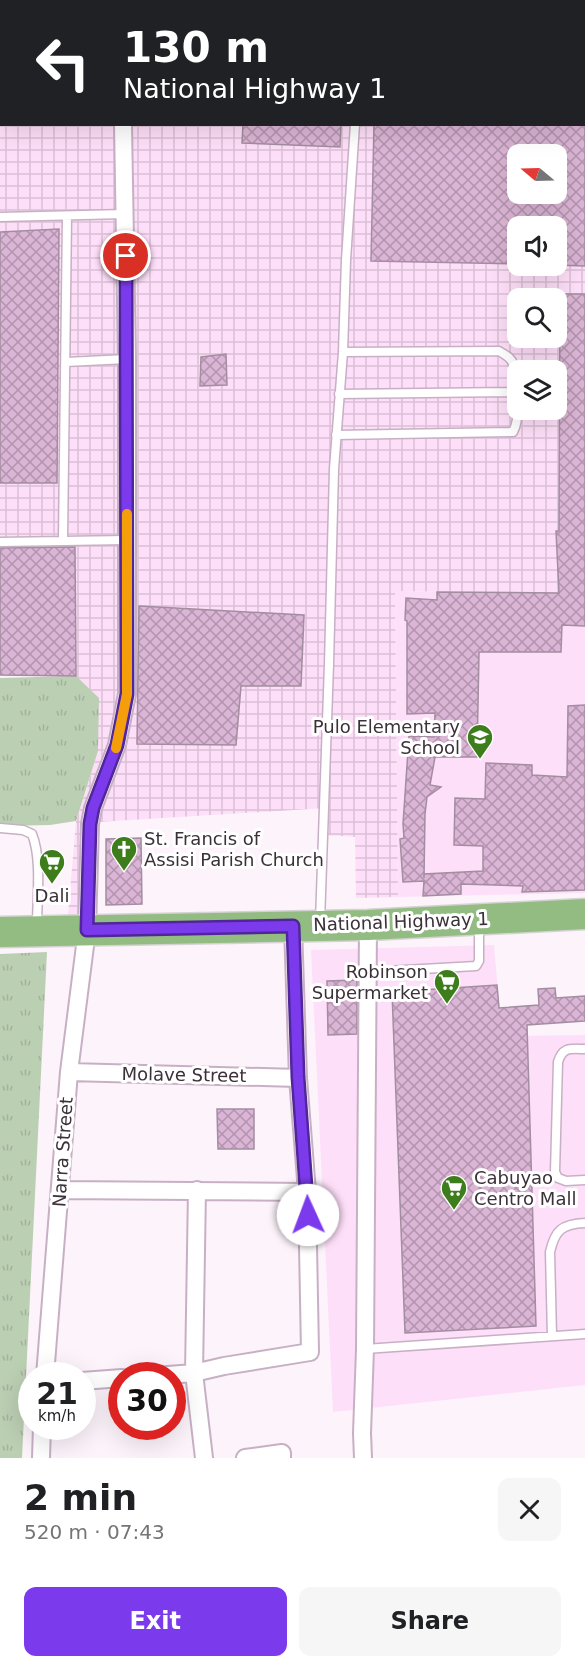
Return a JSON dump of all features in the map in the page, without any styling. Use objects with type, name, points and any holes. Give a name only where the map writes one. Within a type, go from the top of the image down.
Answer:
[{"type":"highway","name":"National Highway 1","points":[[0,933],[368,925],[585,914]]},
{"type":"street","name":"Narra Street","points":[[46,1362],[69,1072],[87,930],[90,824],[93,808],[117,745],[127,694],[127,359],[123,126]]},
{"type":"street","points":[[363,1458],[368,925]]},
{"type":"street","points":[[186,1374],[310,1352],[307,1192],[298,1077],[306,926]]},
{"type":"street","name":"Molave Street","points":[[69,1072],[298,1077]]},
{"type":"street","points":[[60,1190],[307,1192]]},
{"type":"street","points":[[197,1190],[194,1373],[204,1458]]},
{"type":"street","points":[[41,1458],[42,1440]]},
{"type":"street","points":[[245,1458],[282,1454],[282,1458]]},
{"type":"lane","points":[[306,926],[329,664],[334,469],[344,352],[346,260],[355,126]]},
{"type":"lane","points":[[0,217],[125,214]]},
{"type":"lane","points":[[63,540],[67,216]]},
{"type":"lane","points":[[344,352],[499,351],[511,360]]},
{"type":"lane","points":[[66,362],[127,359]]},
{"type":"lane","points":[[339,394],[507,392]]},
{"type":"lane","points":[[336,435],[513,432],[517,426],[517,420]]},
{"type":"lane","points":[[0,542],[127,540]]},
{"type":"lane","points":[[0,828],[23,830],[32,834],[37,853],[37,932]]},
{"type":"lane","points":[[368,972],[476,966],[479,961],[479,919]]},
{"type":"lane","points":[[585,1049],[567,1049],[560,1054],[558,1062],[555,1172],[558,1178],[566,1181],[585,1180]]},
{"type":"lane","points":[[552,1336],[550,1252],[552,1240],[559,1230],[571,1223],[585,1223]]},
{"type":"lane","points":[[365,1348],[585,1334]]},
{"type":"shaded area","points":[[0,126],[585,126],[585,594],[395,591],[398,897],[356,898],[355,837],[325,835],[327,808],[98,822],[93,914],[68,915],[76,821],[98,751],[76,676],[0,675]]},
{"type":"shaded area","name":"Pulo Elementary School","points":[[395,591],[585,594],[585,893],[398,897]]},
{"type":"shaded area","name":"Cabuyao Centro Mall","points":[[494,945],[502,1036],[585,1035],[585,1385],[333,1412],[311,950]]},
{"type":"green space","points":[[76,676],[99,698],[98,751],[76,821],[50,825],[0,826],[0,678]]},
{"type":"green space","points":[[47,952],[27,1362],[18,1362],[18,1440],[23,1440],[22,1458],[0,1458],[0,954]]},
{"type":"building","points":[[243,126],[341,126],[340,147],[242,143]]},
{"type":"building","points":[[374,126],[585,126],[585,266],[567,265],[567,216],[507,216],[507,264],[371,261]]},
{"type":"building","points":[[59,229],[57,483],[0,483],[0,232]]},
{"type":"building","name":"Pulo Elementary School","points":[[567,294],[585,294],[585,626],[562,625],[561,652],[479,652],[477,757],[435,757],[430,785],[441,787],[427,797],[424,874],[483,871],[483,846],[454,845],[455,798],[485,799],[486,763],[532,765],[532,775],[567,777],[568,706],[585,705],[585,890],[522,892],[523,886],[461,884],[461,894],[423,896],[424,881],[403,882],[400,839],[404,838],[409,736],[434,737],[435,713],[407,714],[406,598],[437,600],[437,592],[559,593],[556,531],[559,531],[559,420],[567,420],[567,360],[560,360],[560,348],[567,348]]},
{"type":"building","points":[[226,354],[227,385],[200,386],[201,357]]},
{"type":"building","points":[[75,547],[76,676],[0,675],[0,548]]},
{"type":"building","points":[[139,606],[304,615],[301,686],[241,686],[236,745],[137,744]]},
{"type":"building","name":"St. Francis of Assisi Parish Church","points":[[141,838],[142,904],[106,905],[106,839]]},
{"type":"building","points":[[357,980],[357,1034],[328,1035],[327,981]]},
{"type":"building","points":[[497,985],[499,1008],[539,1005],[538,989],[555,988],[556,998],[585,996],[585,1021],[527,1025],[536,1326],[405,1333],[392,992]]},
{"type":"building","points":[[217,1109],[254,1109],[254,1149],[218,1149]]},
{"type":"slow traffic","points":[[116,748],[127,694],[127,514]]},
{"type":"place","name":"Pulo Elementary School","points":[[480,760]]},
{"type":"place","name":"St. Francis of Assisi Parish Church","points":[[124,872]]},
{"type":"place","name":"Dali","points":[[52,885]]},
{"type":"place","name":"Robinson Supermarket","points":[[447,1005]]},
{"type":"place","name":"Cabuyao Centro Mall","points":[[454,1211]]},
{"type":"route","points":[[126,256],[127,694],[117,745],[93,808],[90,824],[87,930],[293,926],[298,1077],[308,1215]]}]
